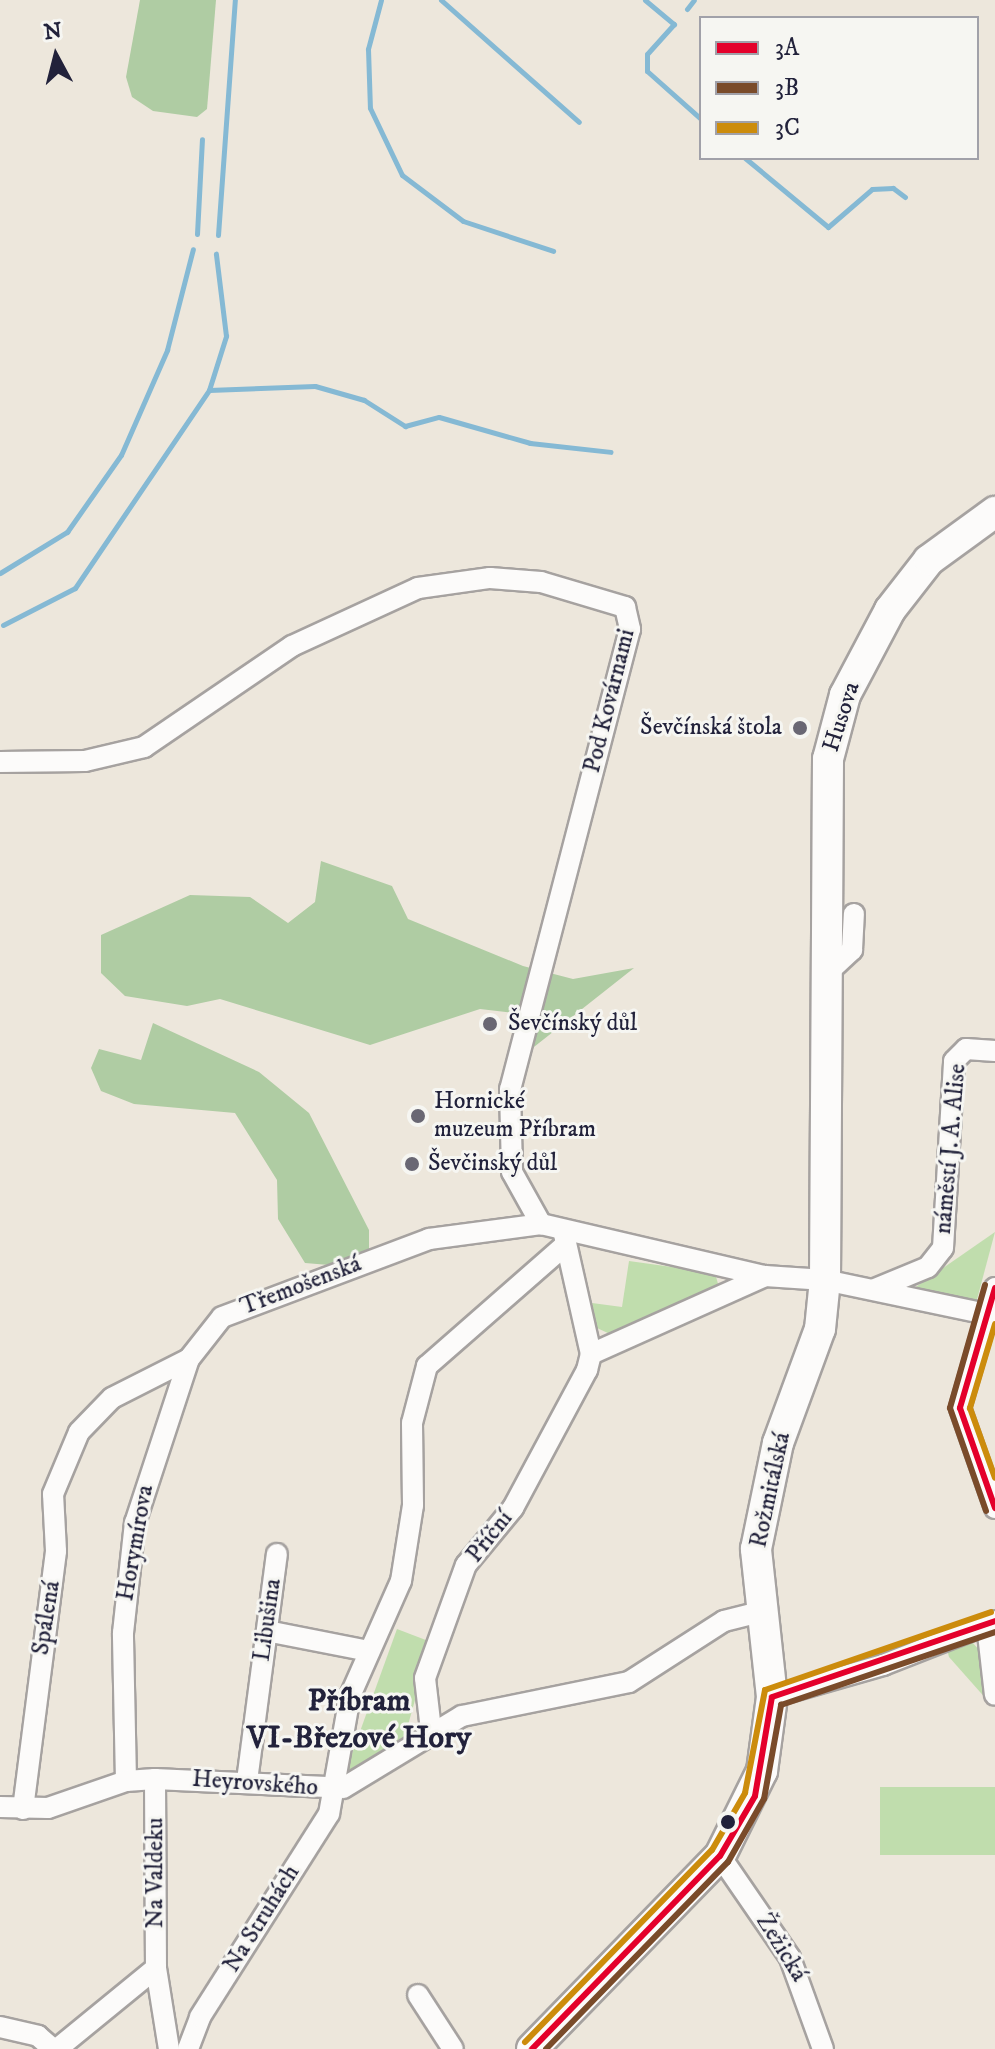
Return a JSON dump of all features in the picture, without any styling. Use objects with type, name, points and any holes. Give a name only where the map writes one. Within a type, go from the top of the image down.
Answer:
[{"type":"main road","name":"Husova","points":[[825,1280],[825,795],[845,695],[911,581],[995,512]]},
{"type":"main road","name":"Rožmitálská","points":[[532,2049],[720,1856],[755,1796],[772,1697],[759,1612],[756,1549],[778,1443],[820,1329],[825,1280]]},
{"type":"street","name":"Pod Kovárnami","points":[[0,762],[85,761],[144,747],[292,646],[418,588],[490,578],[541,582],[625,607],[630,629],[510,1089],[512,1172],[541,1224]]},
{"type":"street","points":[[823,977],[852,950],[854,914]]},
{"type":"street","name":"náměstí J. A. Alise","points":[[875,1289],[928,1267],[943,1248],[954,1061],[966,1049],[995,1051]]},
{"type":"street","name":"Třemošenská","points":[[79,1432],[112,1398],[189,1359],[222,1317],[357,1263],[429,1239],[541,1224],[564,1238],[765,1276],[825,1280]]},
{"type":"street","points":[[564,1238],[591,1354],[765,1276]]},
{"type":"street","name":"Na Struhách","points":[[188,2049],[200,2017],[329,1814],[331,1789],[350,1696],[401,1581],[410,1542],[412,1423],[427,1366],[564,1238]]},
{"type":"street","points":[[825,1280],[987,1314]]},
{"type":"street","points":[[995,1288],[960,1408],[995,1508]]},
{"type":"street","name":"Příční","points":[[431,1730],[425,1678],[466,1565],[513,1508],[591,1354]]},
{"type":"street","name":"Horymírova","points":[[126,1781],[126,1569],[160,1436],[189,1359]]},
{"type":"street","name":"Spálená","points":[[23,1809],[56,1551],[53,1494],[79,1432]]},
{"type":"street","name":"Libušina","points":[[247,1781],[277,1554]]},
{"type":"street","name":"Heyrovského","points":[[0,1807],[48,1808],[126,1781],[155,1779],[247,1781],[331,1789],[354,1782],[431,1730],[496,1706],[629,1682],[724,1621],[759,1612]]},
{"type":"street","points":[[772,1697],[991,1623],[995,1695]]},
{"type":"street","points":[[267,1631],[369,1651]]},
{"type":"street","name":"Na Valdeku","points":[[155,1779],[156,1968]]},
{"type":"street","name":"Žežická","points":[[720,1856],[790,1958],[823,2049]]},
{"type":"street","points":[[0,2027],[38,2036],[55,2049],[156,1968],[169,2049]]},
{"type":"street","points":[[418,1995],[453,2049]]},
{"type":"green space","points":[[140,0],[216,0],[207,109],[197,117],[153,111],[132,97],[126,77]]},
{"type":"green space","points":[[321,861],[392,886],[408,919],[523,966],[573,979],[634,968],[520,1058],[514,1013],[480,1009],[370,1045],[220,999],[187,1006],[125,996],[101,973],[101,935],[190,895],[250,897],[288,923],[315,902]]},
{"type":"green space","points":[[153,1023],[259,1072],[309,1113],[369,1230],[369,1249],[329,1265],[305,1263],[278,1219],[277,1180],[235,1113],[134,1104],[101,1091],[91,1068],[99,1049],[141,1060]]},
{"type":"green space","points":[[995,1232],[976,1303],[910,1291]]},
{"type":"green space","points":[[629,1261],[715,1273],[720,1291],[610,1334],[597,1328],[592,1303],[622,1307]]},
{"type":"green space","points":[[397,1629],[431,1642],[405,1736],[345,1773]]},
{"type":"green space","points":[[971,1641],[982,1653],[988,1701],[949,1657],[947,1649]]},
{"type":"green space","points":[[880,1787],[995,1787],[995,1855],[880,1855]]},
{"type":"waterway","points":[[218,235],[235,0]]},
{"type":"waterway","points":[[381,0],[368,49],[370,108],[402,175],[463,221],[553,251]]},
{"type":"waterway","points":[[441,0],[579,122]]},
{"type":"waterway","points":[[645,0],[674,24],[647,54],[647,71],[699,117]]},
{"type":"waterway","points":[[687,9],[694,0]]},
{"type":"waterway","points":[[197,234],[202,139]]},
{"type":"waterway","points":[[747,160],[828,227],[872,189],[893,188],[905,197]]},
{"type":"waterway","points":[[0,573],[67,532],[121,455],[167,350],[193,249]]},
{"type":"waterway","points":[[3,625],[75,588],[209,390],[226,336],[216,254]]},
{"type":"waterway","points":[[209,390],[315,386],[364,400],[405,426],[439,417],[530,443],[611,452]]},
{"type":"transit line","name":"3B","points":[[985,1285],[950,1408],[986,1511]]},
{"type":"transit line","name":"3A","points":[[995,1288],[960,1408],[995,1508]]},
{"type":"transit line","name":"3C","points":[[995,1324],[970,1408],[995,1478]]},
{"type":"transit line","name":"3C","points":[[525,2042],[712,1850],[745,1793],[765,1690],[991,1612]]},
{"type":"transit line","name":"3A","points":[[532,2049],[720,1856],[755,1796],[772,1697],[995,1621]]},
{"type":"transit line","name":"3B","points":[[546,2049],[728,1862],[764,1799],[781,1705],[995,1632]]},
{"type":"place","name":"Ševčínská štola","points":[[800,728]]},
{"type":"place","name":"Ševčínský důl","points":[[490,1024]]},
{"type":"place","name":"Hornické muzeum Příbram","points":[[418,1116]]},
{"type":"place","name":"Ševčinský důl","points":[[412,1164]]},
{"type":"district","name":"Příbram VI-Březové Hory","points":[[359,1720]]}]
